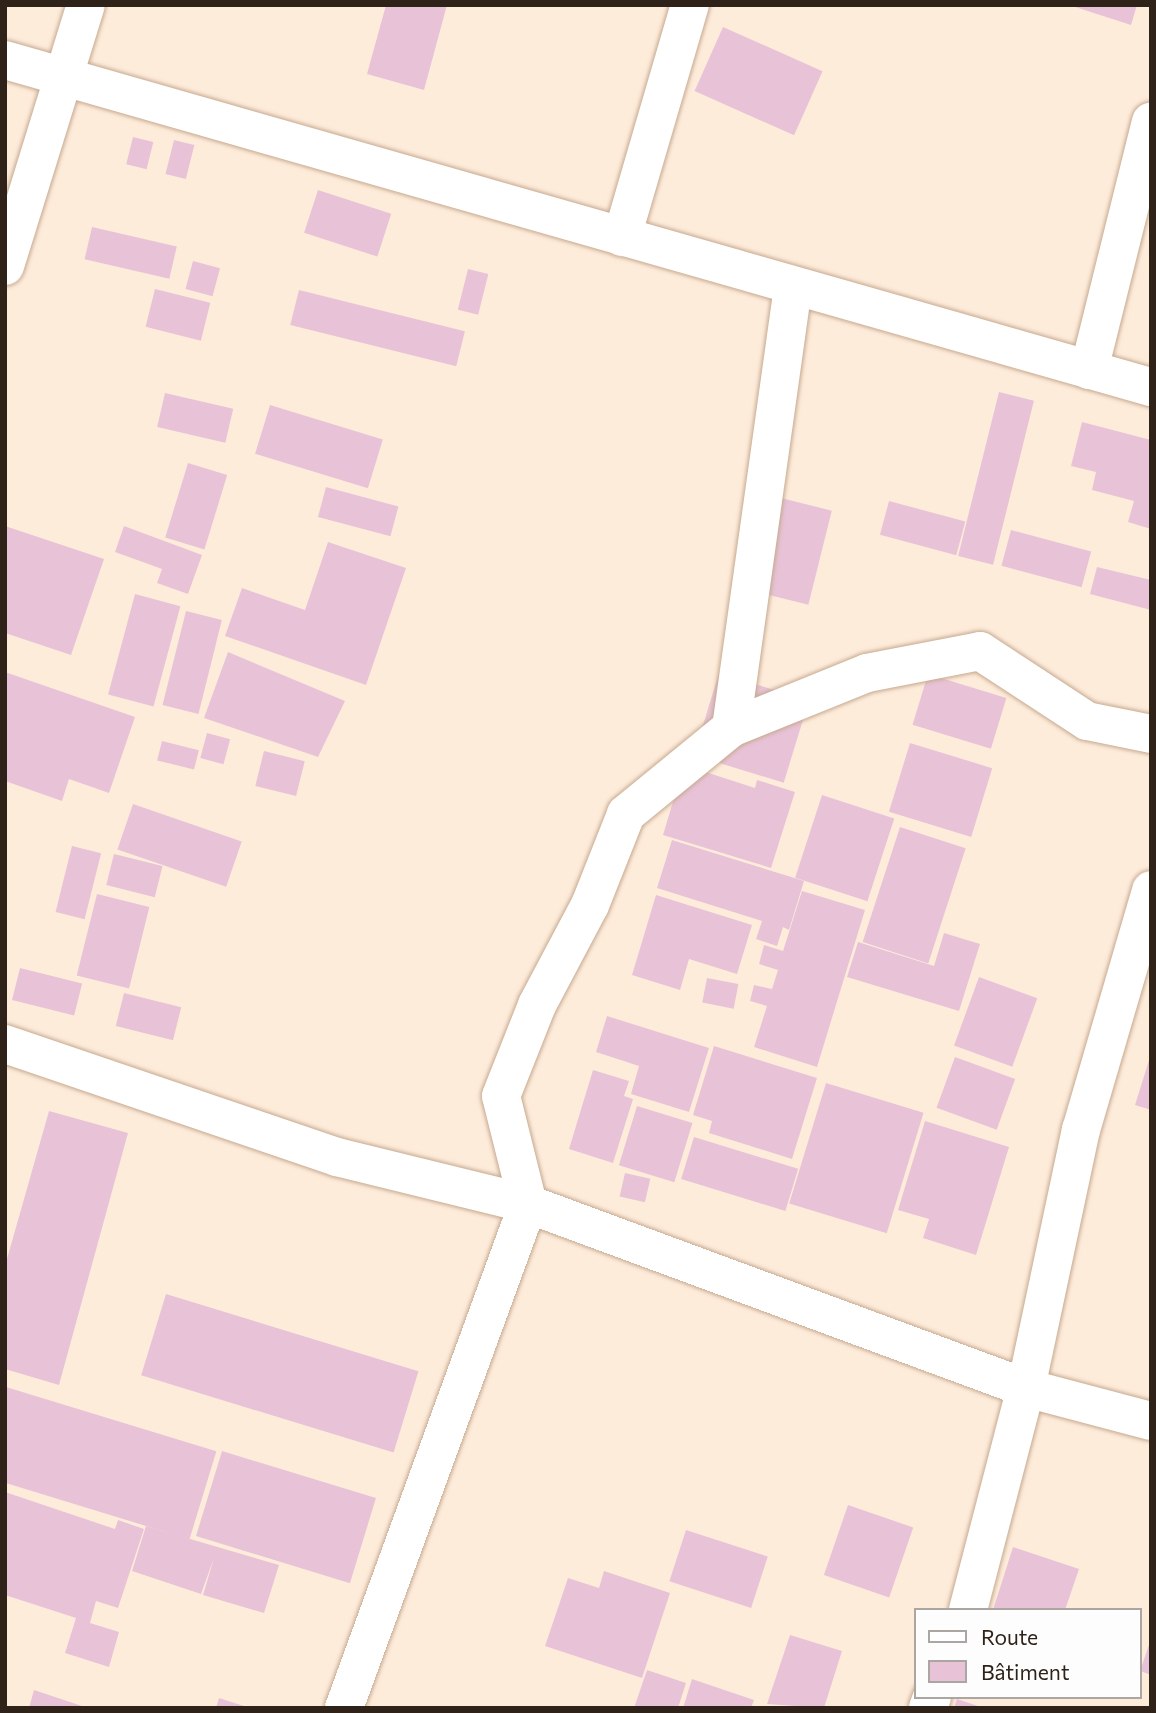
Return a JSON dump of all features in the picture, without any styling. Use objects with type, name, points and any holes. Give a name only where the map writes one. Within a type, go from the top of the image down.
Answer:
[{"type":"street","points":[[5,267],[86,5]]},
{"type":"street","points":[[622,237],[690,5]]},
{"type":"street","points":[[5,60],[1151,387]]},
{"type":"street","points":[[1089,370],[1151,122]]},
{"type":"street","points":[[731,728],[793,287]]},
{"type":"street","points":[[344,1708],[528,1204],[501,1096],[537,1005],[590,905],[626,814],[731,728],[867,673],[979,651],[1087,721],[1151,734]]},
{"type":"street","points":[[969,1608],[1026,1388],[1081,1130],[1151,890]]},
{"type":"street","points":[[5,1044],[337,1157],[528,1204],[1026,1388],[1151,1421]]},
{"type":"building","points":[[386,5],[447,5],[424,90],[367,74]]},
{"type":"building","points":[[1069,5],[1137,5],[1131,25]]},
{"type":"building","points":[[723,27],[823,71],[794,135],[695,91]]},
{"type":"building","points":[[133,137],[153,142],[147,169],[126,164]]},
{"type":"building","points":[[174,140],[194,145],[186,179],[166,174]]},
{"type":"building","points":[[318,190],[391,214],[377,257],[304,233]]},
{"type":"building","points":[[92,227],[177,247],[169,279],[85,259]]},
{"type":"building","points":[[193,261],[220,268],[213,296],[185,289]]},
{"type":"building","points":[[468,269],[488,274],[478,315],[458,310]]},
{"type":"building","points":[[155,289],[210,303],[201,341],[146,327]]},
{"type":"building","points":[[299,290],[465,331],[456,366],[290,325]]},
{"type":"building","points":[[999,392],[1034,401],[993,565],[958,556]]},
{"type":"building","points":[[165,393],[233,409],[225,443],[157,427]]},
{"type":"building","points":[[270,405],[383,439],[368,488],[255,454]]},
{"type":"building","points":[[1082,422],[1151,440],[1151,529],[1128,522],[1134,501],[1092,490],[1096,472],[1071,466]]},
{"type":"building","points":[[188,463],[227,475],[204,550],[165,538]]},
{"type":"building","points":[[326,487],[398,506],[390,536],[318,517]]},
{"type":"building","points":[[761,493],[832,511],[808,605],[738,587]]},
{"type":"building","points":[[889,501],[965,521],[956,555],[880,535]]},
{"type":"building","points":[[5,526],[104,559],[71,655],[5,633]]},
{"type":"building","points":[[124,526],[202,555],[188,594],[157,583],[162,569],[115,552]]},
{"type":"building","points":[[1011,530],[1091,551],[1082,587],[1001,566]]},
{"type":"building","points":[[328,542],[406,568],[366,685],[225,636],[242,588],[305,610]]},
{"type":"building","points":[[1097,567],[1151,580],[1151,610],[1090,594]]},
{"type":"building","points":[[135,594],[180,606],[153,707],[108,694]]},
{"type":"building","points":[[186,611],[222,620],[198,714],[163,705]]},
{"type":"building","points":[[228,652],[345,701],[318,757],[204,718]]},
{"type":"building","points":[[5,672],[135,717],[109,793],[69,779],[62,801],[5,781]]},
{"type":"building","points":[[719,673],[809,700],[784,783],[694,755]]},
{"type":"building","points":[[928,674],[1006,698],[991,749],[913,725]]},
{"type":"building","points":[[207,733],[230,739],[223,764],[200,758]]},
{"type":"building","points":[[162,741],[199,750],[194,770],[157,760]]},
{"type":"building","points":[[910,743],[992,768],[971,837],[889,812]]},
{"type":"building","points":[[264,751],[305,761],[296,796],[255,786]]},
{"type":"building","points":[[684,765],[755,788],[757,780],[795,792],[771,868],[663,835]]},
{"type":"building","points":[[822,795],[894,818],[867,901],[795,878]]},
{"type":"building","points":[[133,804],[242,841],[226,887],[117,849]]},
{"type":"building","points":[[900,827],[966,848],[928,963],[863,942]]},
{"type":"building","points":[[672,840],[804,881],[789,930],[783,927],[777,946],[756,939],[762,921],[657,888]]},
{"type":"building","points":[[72,846],[101,853],[85,919],[56,912]]},
{"type":"building","points":[[114,854],[163,866],[155,897],[106,885]]},
{"type":"building","points":[[802,891],[865,910],[817,1067],[754,1047],[767,1006],[750,1001],[754,985],[772,989],[778,970],[759,964],[764,945],[783,951]]},
{"type":"building","points":[[97,894],[149,907],[129,989],[77,976]]},
{"type":"building","points":[[656,895],[752,925],[737,974],[689,959],[680,990],[632,975]]},
{"type":"building","points":[[944,933],[980,944],[959,1011],[847,977],[858,942],[934,966]]},
{"type":"building","points":[[20,968],[82,983],[74,1016],[12,1000]]},
{"type":"building","points":[[979,977],[1037,998],[1012,1067],[954,1046]]},
{"type":"building","points":[[707,978],[738,984],[734,1009],[702,1003]]},
{"type":"building","points":[[124,993],[181,1007],[173,1040],[116,1026]]},
{"type":"building","points":[[607,1016],[709,1048],[689,1112],[631,1094],[639,1066],[596,1052]]},
{"type":"building","points":[[714,1046],[817,1078],[792,1159],[709,1133],[712,1121],[693,1115]]},
{"type":"building","points":[[955,1057],[1015,1079],[997,1130],[937,1108]]},
{"type":"building","points":[[1151,1057],[1151,1110],[1135,1105]]},
{"type":"building","points":[[593,1070],[629,1081],[624,1096],[633,1099],[613,1163],[569,1149]]},
{"type":"building","points":[[826,1083],[924,1113],[887,1233],[789,1203]]},
{"type":"building","points":[[637,1106],[692,1123],[674,1182],[619,1165]]},
{"type":"building","points":[[49,1111],[128,1133],[59,1385],[5,1369],[5,1266]]},
{"type":"building","points":[[925,1121],[1009,1147],[976,1255],[923,1238],[929,1219],[898,1210]]},
{"type":"building","points":[[694,1137],[798,1169],[785,1211],[681,1179]]},
{"type":"building","points":[[625,1173],[650,1179],[645,1202],[620,1196]]},
{"type":"building","points":[[166,1294],[418,1371],[394,1452],[141,1375]]},
{"type":"building","points":[[6,1387],[216,1451],[189,1539],[5,1483]]},
{"type":"building","points":[[222,1451],[376,1498],[350,1583],[196,1536]]},
{"type":"building","points":[[5,1492],[115,1529],[118,1520],[144,1529],[118,1608],[96,1601],[90,1623],[119,1632],[109,1667],[65,1653],[76,1618],[5,1595]]},
{"type":"building","points":[[848,1505],[913,1527],[889,1597],[824,1575]]},
{"type":"building","points":[[146,1526],[279,1565],[264,1613],[203,1595],[214,1558],[201,1594],[132,1571]]},
{"type":"building","points":[[686,1530],[768,1557],[751,1608],[669,1581]]},
{"type":"building","points":[[1013,1547],[1079,1569],[1066,1608],[994,1608]]},
{"type":"building","points":[[604,1571],[670,1593],[642,1678],[545,1646],[568,1578],[599,1588]]},
{"type":"building","points":[[790,1635],[842,1651],[824,1708],[767,1704]]},
{"type":"building","points":[[1151,1639],[1151,1675],[1142,1672]]},
{"type":"building","points":[[647,1670],[686,1683],[678,1708],[634,1708]]},
{"type":"building","points":[[692,1679],[754,1700],[751,1708],[683,1708]]},
{"type":"building","points":[[34,1690],[85,1707],[85,1708],[29,1708]]},
{"type":"building","points":[[219,1698],[247,1707],[247,1708],[216,1708]]},
{"type":"building","points":[[957,1699],[981,1707],[981,1708],[954,1708]]}]
